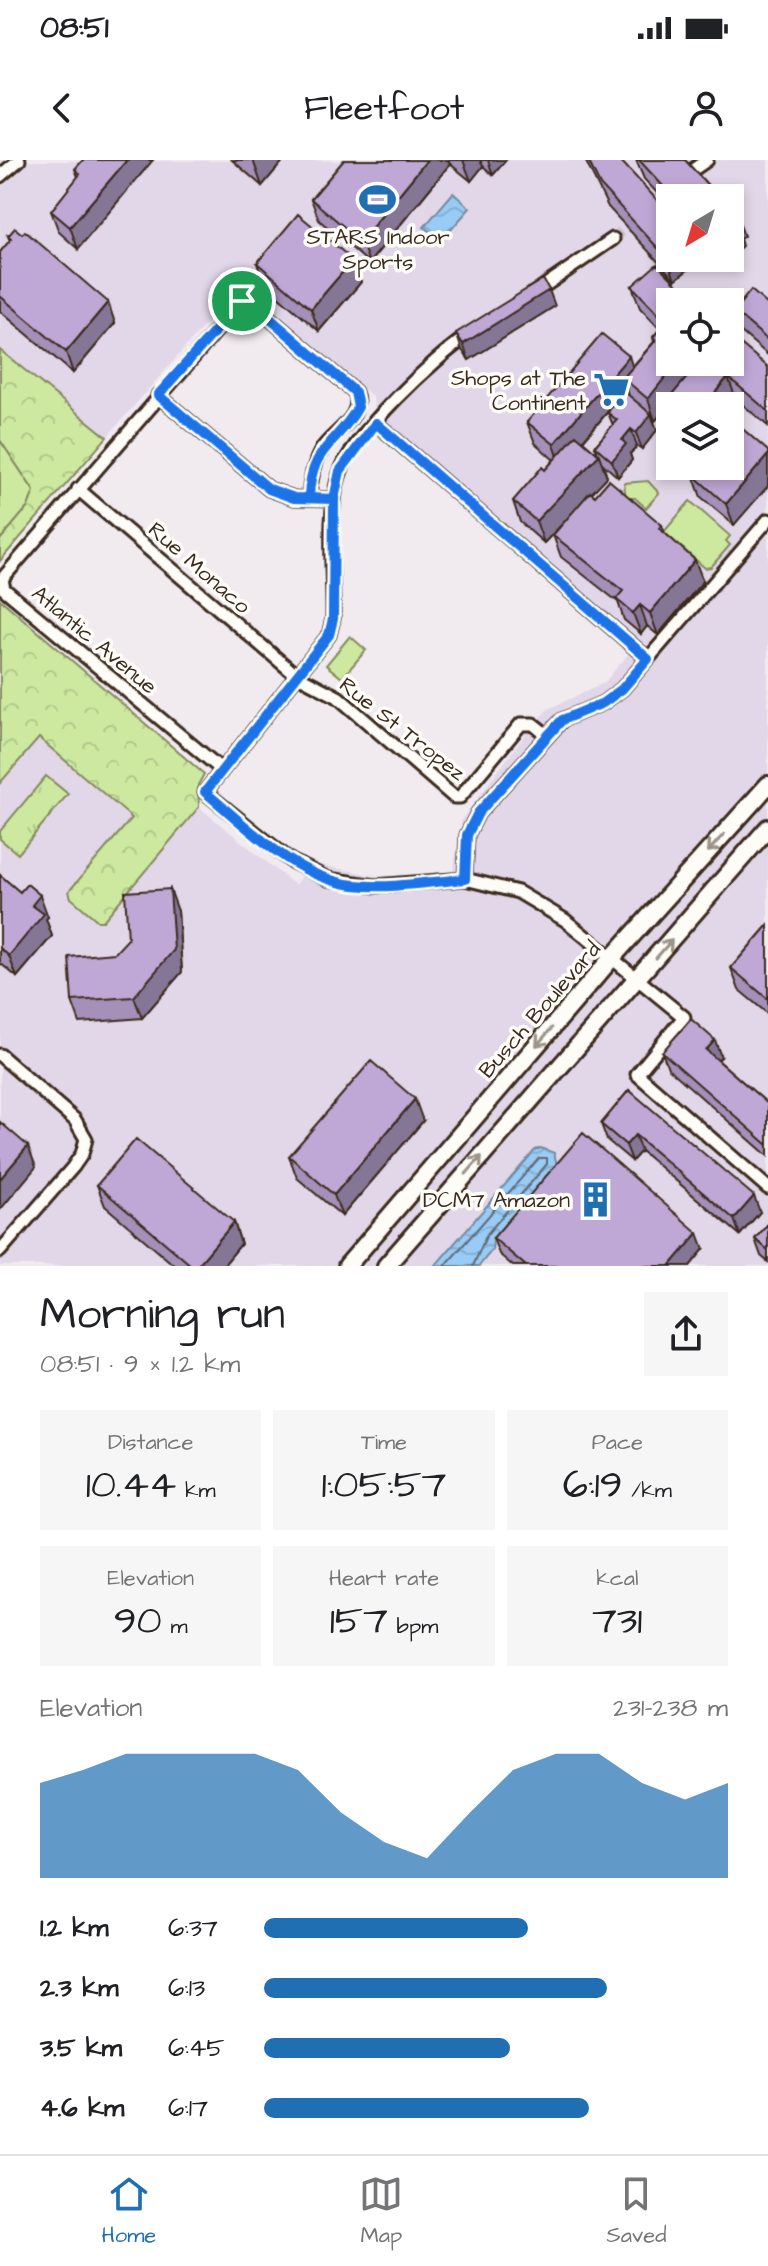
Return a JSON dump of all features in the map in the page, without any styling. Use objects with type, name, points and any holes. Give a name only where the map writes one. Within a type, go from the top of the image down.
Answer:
[{"type":"main road","name":"Busch Boulevard","points":[[347,1266],[610,960],[768,785]]},
{"type":"main road","points":[[386,1266],[768,828]]},
{"type":"street","points":[[0,176],[19,160]]},
{"type":"street","points":[[694,169],[707,160]]},
{"type":"street","points":[[527,297],[613,239]]},
{"type":"street","points":[[78,489],[237,303],[252,303],[355,392],[358,399],[354,414],[323,447],[314,466],[309,498]]},
{"type":"street","points":[[477,330],[414,379],[340,471],[334,499],[333,619],[329,635],[205,792],[291,861],[328,879],[375,886],[465,879],[518,892],[540,903],[684,1017],[637,1074],[768,1188]]},
{"type":"street","points":[[158,395],[269,489],[294,498],[334,499]]},
{"type":"street","points":[[376,423],[648,659]]},
{"type":"street","name":"Rue Monaco","points":[[78,489],[296,675]]},
{"type":"street","name":"Atlantic Avenue","points":[[78,489],[5,574],[2,584],[222,770]]},
{"type":"street","points":[[465,879],[467,835],[478,813],[562,720],[603,703],[622,689],[768,520]]},
{"type":"street","name":"Rue St Tropez","points":[[296,675],[338,697],[454,797],[460,797],[521,724],[533,724],[547,735]]},
{"type":"street","points":[[0,1055],[75,1120],[86,1139],[82,1154],[73,1167],[0,1251]]},
{"type":"shaded area","points":[[768,160],[768,1266],[0,1266],[0,783],[39,738],[133,818],[69,891],[98,921],[103,921],[199,807],[295,885],[310,863],[382,877],[453,873],[462,819],[533,724],[548,709],[604,683],[634,647],[376,423],[373,397],[240,285],[107,437],[0,350],[0,161]]},
{"type":"green space","points":[[0,350],[107,437],[0,561],[0,540],[28,507],[34,491],[0,440]]},
{"type":"green space","points":[[0,440],[34,491],[28,507],[0,540]]},
{"type":"green space","points":[[648,481],[659,493],[646,508],[635,498],[626,498],[624,483]]},
{"type":"green space","points":[[690,501],[730,536],[726,541],[730,545],[711,567],[705,568],[664,532]]},
{"type":"green space","points":[[0,599],[204,774],[198,785],[199,807],[103,921],[98,921],[71,898],[69,891],[132,818],[39,738],[0,783]]},
{"type":"green space","points":[[350,636],[366,650],[342,678],[326,665]]},
{"type":"green space","points":[[46,776],[68,794],[18,854],[0,839],[0,831]]},
{"type":"water","points":[[453,193],[470,208],[441,241],[424,227]]},
{"type":"water","points":[[541,1148],[554,1153],[557,1165],[493,1240],[492,1250],[479,1266],[435,1266],[535,1150]]},
{"type":"building","points":[[83,160],[127,160],[70,227],[51,211],[80,174],[75,169]]},
{"type":"building","points":[[344,160],[427,160],[361,241],[311,199]]},
{"type":"building","points":[[588,160],[620,160],[656,199],[656,246],[600,185]]},
{"type":"building","points":[[639,160],[685,160],[707,184],[661,184]]},
{"type":"building","points":[[298,214],[353,260],[311,309],[257,263]]},
{"type":"building","points":[[15,228],[22,234],[25,231],[108,302],[66,352],[0,296],[0,252],[11,239],[8,236]]},
{"type":"building","points":[[656,265],[656,272],[665,272],[681,288],[656,288],[656,311],[632,286]]},
{"type":"building","points":[[543,279],[549,290],[463,344],[456,333]]},
{"type":"building","points":[[751,290],[768,305],[768,340],[744,320],[744,299]]},
{"type":"building","points":[[602,334],[629,356],[554,444],[527,422]]},
{"type":"building","points":[[656,340],[656,376],[666,376],[648,399],[623,378]]},
{"type":"building","points":[[744,347],[768,367],[768,411],[728,377],[716,392],[675,392],[688,376],[744,376]]},
{"type":"building","points":[[626,393],[651,414],[636,433],[631,429],[622,440],[626,444],[612,461],[595,446],[617,420],[608,413],[611,407]]},
{"type":"building","points":[[744,430],[768,451],[768,455],[726,504],[699,480],[744,480]]},
{"type":"building","points":[[576,435],[599,455],[536,521],[513,501],[542,467],[545,470]]},
{"type":"building","points":[[609,480],[662,525],[659,528],[695,560],[650,613],[640,605],[633,613],[616,599],[623,591],[553,535],[590,492],[595,496]]},
{"type":"building","points":[[0,875],[20,892],[27,884],[40,895],[32,905],[44,914],[9,956],[0,948]]},
{"type":"building","points":[[170,889],[174,950],[134,997],[72,1001],[69,957],[115,953],[128,939],[125,892]]},
{"type":"building","points":[[768,925],[768,999],[731,968]]},
{"type":"building","points":[[691,1019],[715,1040],[706,1050],[768,1104],[768,1145],[662,1052]]},
{"type":"building","points":[[371,1061],[415,1099],[334,1195],[289,1156]]},
{"type":"building","points":[[629,1090],[754,1196],[734,1219],[635,1135],[626,1145],[601,1124]]},
{"type":"building","points":[[0,1122],[28,1146],[0,1179]]},
{"type":"building","name":"DCM7 Amazon","points":[[583,1133],[698,1233],[670,1266],[526,1266],[493,1238]]},
{"type":"building","points":[[136,1139],[234,1222],[197,1266],[192,1266],[97,1185]]},
{"type":"building","points":[[768,1224],[768,1250],[755,1239]]},
{"type":"tunnel","points":[[613,239],[656,202]]},
{"type":"place","name":"STARS Indoor Sports","points":[[378,200]]},
{"type":"place","name":"Shops at The Continent","points":[[612,390]]},
{"type":"place","name":"DCM7 Amazon","points":[[596,1199]]},
{"type":"route","points":[[242,301],[158,395],[269,489],[294,498],[334,499],[340,471],[376,423],[648,659],[622,689],[603,703],[562,720],[478,813],[467,835],[465,879],[375,886],[328,879],[291,861],[205,792],[329,635],[333,619],[334,499],[309,498],[309,485],[323,447],[358,407],[355,392],[252,303],[242,301]]}]
